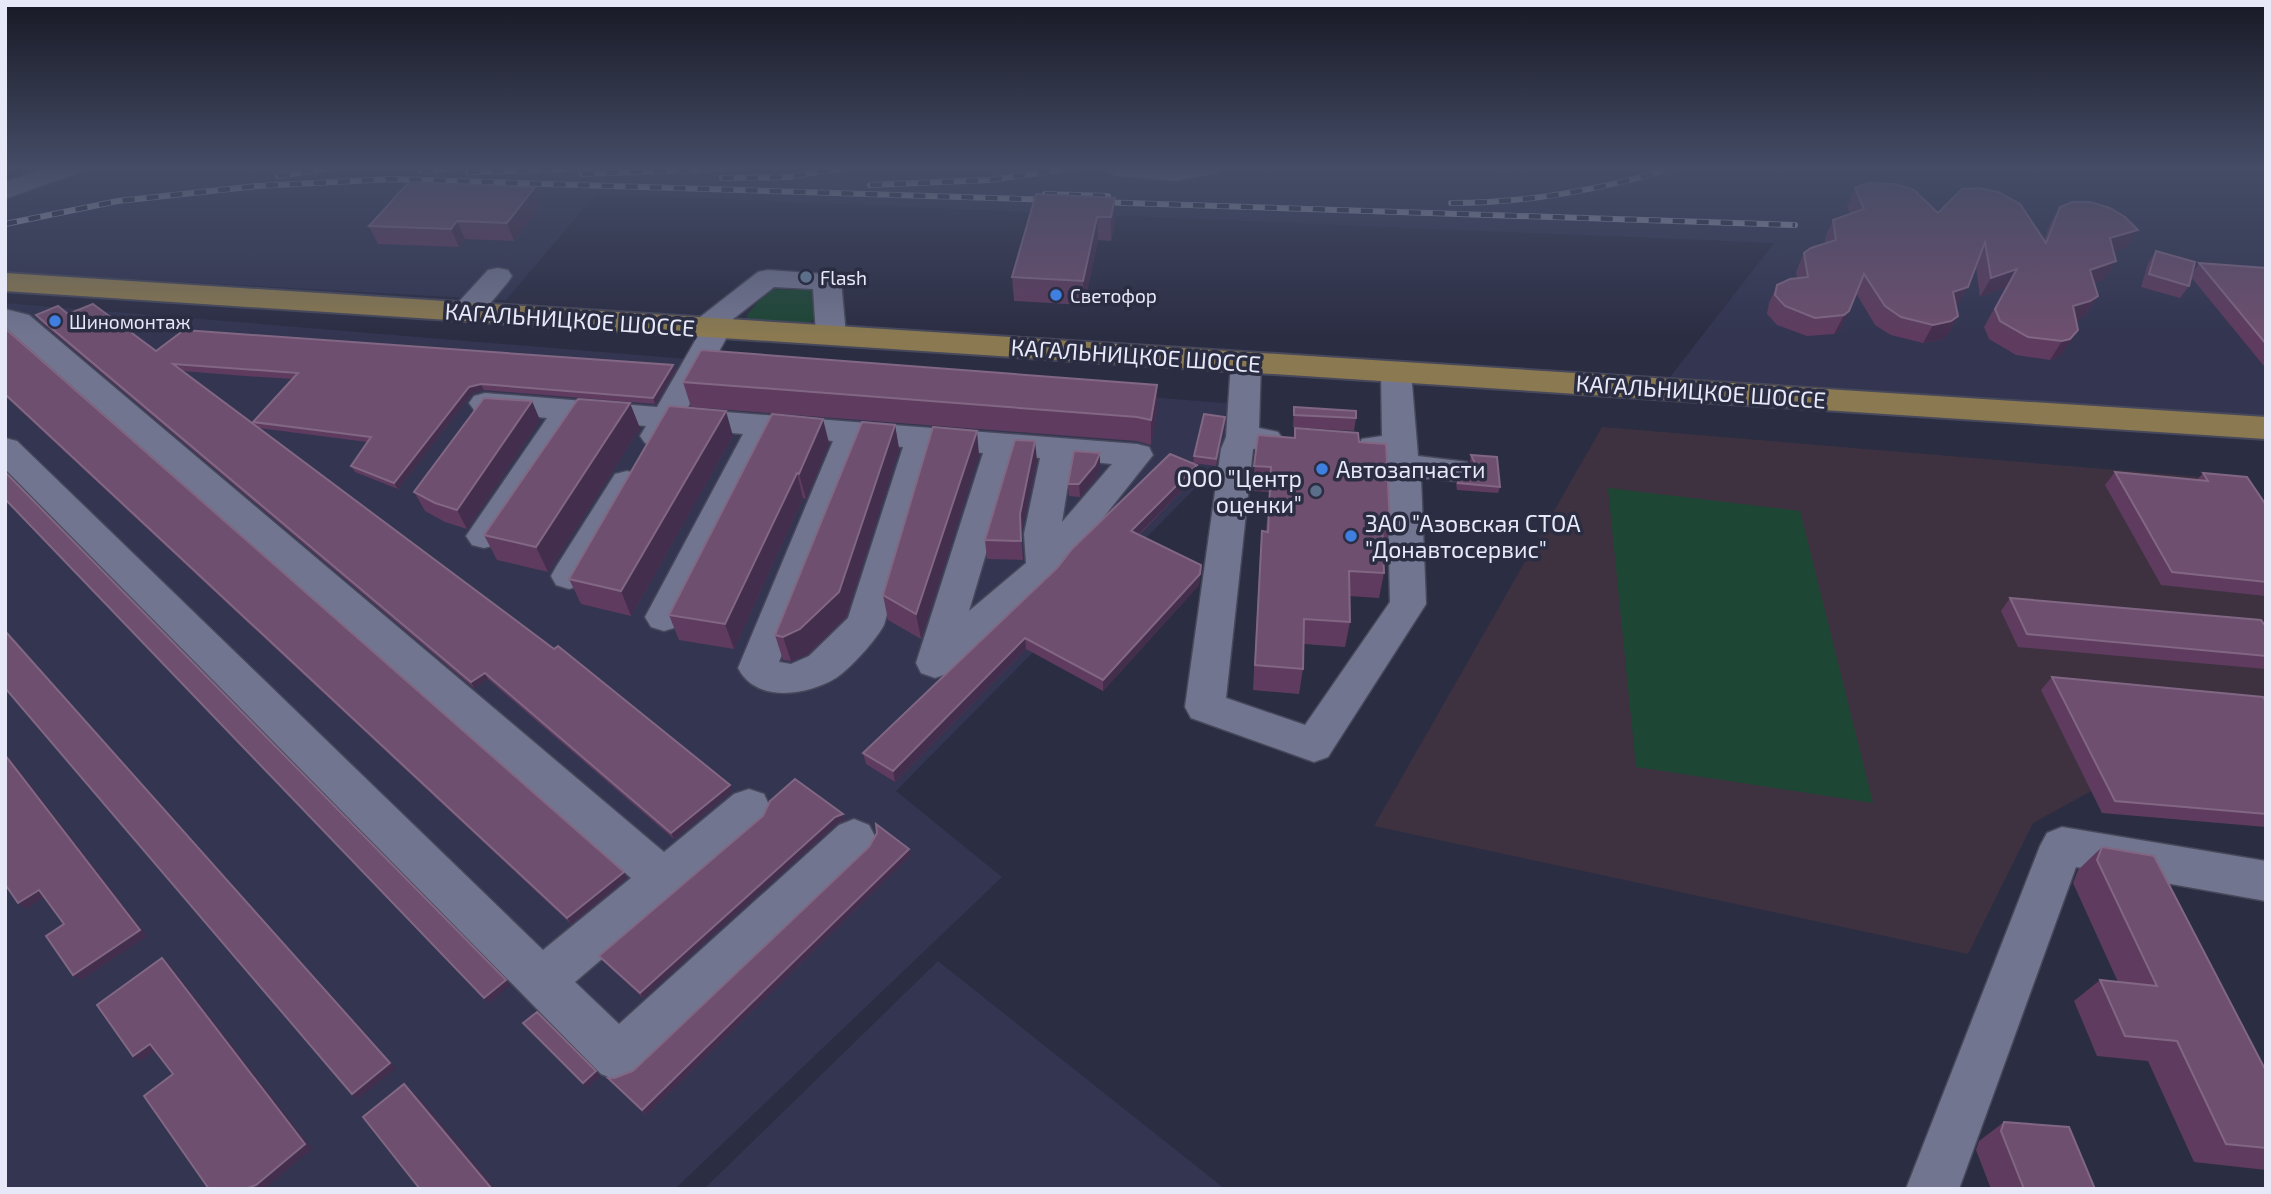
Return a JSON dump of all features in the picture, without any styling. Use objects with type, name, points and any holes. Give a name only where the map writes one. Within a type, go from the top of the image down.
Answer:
[{"type":"main road","name":"КАГАЛЬНИЦКОЕ ШОССЕ","points":[[10,286],[831,335],[2266,428]]},
{"type":"street","points":[[465,312],[498,276]]},
{"type":"street","points":[[569,576],[667,417],[711,328],[768,278],[827,281],[831,335]]},
{"type":"street","points":[[5,318],[19,321],[664,879]]},
{"type":"street","points":[[1246,362],[1242,437],[1237,449],[1205,707],[1314,745],[1408,604],[1396,372]]},
{"type":"street","points":[[467,425],[484,403],[1058,448],[1137,455],[1044,567],[935,663],[1002,444]]},
{"type":"street","points":[[484,536],[568,410]]},
{"type":"street","points":[[664,617],[764,425]]},
{"type":"street","points":[[853,432],[757,668],[766,675],[793,679],[822,667],[865,625],[920,446],[925,438]]},
{"type":"street","points":[[1242,437],[1294,441]]},
{"type":"street","points":[[1347,444],[1455,470]]},
{"type":"street","points":[[1044,567],[1042,534],[1058,448]]},
{"type":"street","points":[[5,449],[618,1057],[854,838]]},
{"type":"street","points":[[541,981],[749,807]]},
{"type":"street","points":[[1932,1189],[2063,846],[2266,881]]},
{"type":"shaded area","points":[[5,224],[571,224],[506,300],[5,272]]},
{"type":"shaded area","points":[[1310,224],[2266,224],[2266,416],[1670,377],[1774,243]]},
{"type":"shaded area","points":[[5,303],[1236,404],[1225,458],[896,791],[1002,877],[675,1189],[5,1189]]},
{"type":"shaded area","points":[[1602,427],[2249,481],[2266,507],[2266,695],[2033,823],[1968,954],[1374,826]]},
{"type":"shaded area","points":[[938,961],[1225,1189],[704,1189]]},
{"type":"green space","points":[[769,289],[812,290],[816,318],[806,324],[749,321],[746,316]]},
{"type":"green space","points":[[1608,488],[1800,511],[1873,803],[1636,767]]},
{"type":"building","points":[[371,224],[455,224],[451,229],[369,226]]},
{"type":"building","points":[[1027,224],[1096,224],[1083,281],[1012,277]]},
{"type":"building","points":[[1834,224],[2033,224],[2046,243],[2053,224],[2132,224],[2138,230],[2110,238],[2116,261],[2090,270],[2098,296],[2073,306],[2078,330],[2070,339],[2062,341],[2028,337],[2000,321],[1995,309],[2017,269],[1991,278],[1985,242],[1968,287],[1953,292],[1958,316],[1951,321],[1933,325],[1901,317],[1885,306],[1864,274],[1849,311],[1844,315],[1815,318],[1785,306],[1775,295],[1777,285],[1790,279],[1808,277],[1804,253],[1836,240]]},
{"type":"building","points":[[2156,251],[2195,262],[2189,286],[2149,274]]},
{"type":"building","points":[[2199,263],[2266,268],[2266,344]]},
{"type":"building","points":[[93,304],[156,351],[184,330],[673,365],[653,398],[481,384],[469,387],[394,483],[351,466],[371,437],[253,422],[298,373],[173,364],[554,649],[558,646],[730,785],[671,833],[485,673],[471,682],[36,315],[58,306],[68,314]]},
{"type":"building","points":[[7,330],[624,872],[567,918],[5,394]]},
{"type":"building","points":[[701,350],[1157,385],[1151,420],[683,382]]},
{"type":"building","points":[[484,398],[532,401],[457,510],[414,492]]},
{"type":"building","points":[[578,399],[630,403],[536,547],[484,535]]},
{"type":"building","points":[[669,406],[726,411],[621,591],[569,579]]},
{"type":"building","points":[[1294,407],[1356,411],[1356,418],[1294,415]]},
{"type":"building","points":[[772,414],[823,419],[725,624],[669,615]]},
{"type":"building","points":[[1204,414],[1225,417],[1216,459],[1194,456]]},
{"type":"building","points":[[862,422],[895,425],[839,592],[800,629],[783,637],[775,635]]},
{"type":"building","points":[[933,427],[977,431],[916,614],[883,595]]},
{"type":"building","points":[[1295,428],[1358,433],[1359,442],[1386,444],[1390,524],[1382,523],[1384,573],[1349,571],[1350,622],[1304,619],[1303,669],[1255,665],[1262,531],[1268,532],[1271,467],[1254,466],[1258,435],[1295,438]]},
{"type":"building","points":[[1015,440],[1035,441],[1020,514],[1021,541],[985,540]]},
{"type":"building","points":[[1074,451],[1100,453],[1095,465],[1079,484],[1068,484]]},
{"type":"building","points":[[1170,454],[1197,465],[1131,531],[1201,565],[1200,574],[1103,680],[1025,638],[893,771],[863,753],[1058,567],[1072,549]]},
{"type":"building","points":[[1471,455],[1497,457],[1500,487],[1458,483],[1458,477],[1469,474],[1476,465]]},
{"type":"building","points":[[5,472],[506,980],[484,998],[5,499]]},
{"type":"building","points":[[2115,472],[2208,481],[2203,473],[2247,477],[2266,505],[2266,582],[2172,572]]},
{"type":"building","points":[[2010,598],[2261,620],[2266,627],[2266,656],[2027,634]]},
{"type":"building","points":[[5,631],[390,1063],[352,1094],[5,688]]},
{"type":"building","points":[[2052,677],[2263,697],[2266,702],[2266,814],[2115,801]]},
{"type":"building","points":[[5,755],[140,930],[73,975],[46,936],[64,924],[39,890],[18,903],[5,884]]},
{"type":"building","points":[[795,779],[843,814],[835,817],[640,993],[599,956],[763,816],[770,801]]},
{"type":"building","points":[[876,824],[909,849],[642,1110],[608,1078],[633,1071],[869,847],[877,833]]},
{"type":"building","points":[[2102,847],[2154,856],[2266,1071],[2266,1148],[2226,1144],[2177,1041],[2125,1036],[2100,980],[2157,986],[2097,860]]},
{"type":"building","points":[[162,958],[305,1144],[256,1185],[245,1189],[209,1189],[144,1096],[173,1074],[150,1044],[133,1056],[97,1005]]},
{"type":"building","points":[[537,1012],[596,1071],[583,1083],[523,1023]]},
{"type":"building","points":[[404,1084],[492,1189],[420,1189],[363,1117]]},
{"type":"building","points":[[2004,1122],[2069,1127],[2095,1189],[2024,1189],[2001,1131]]},
{"type":"railway","points":[[1756,224],[1795,225]]},
{"type":"place","name":"Flash","points":[[806,277]]},
{"type":"place","name":"Светофор","points":[[1056,295]]},
{"type":"place","name":"Шиномонтаж","points":[[55,321]]},
{"type":"place","name":"Автозапчасти","points":[[1322,469]]},
{"type":"place","name":"ООО \"Центр оценки\"","points":[[1316,491]]},
{"type":"place","name":"ЗАО \"Азовская СТОА \"Донавтосервис\"","points":[[1351,536]]}]
